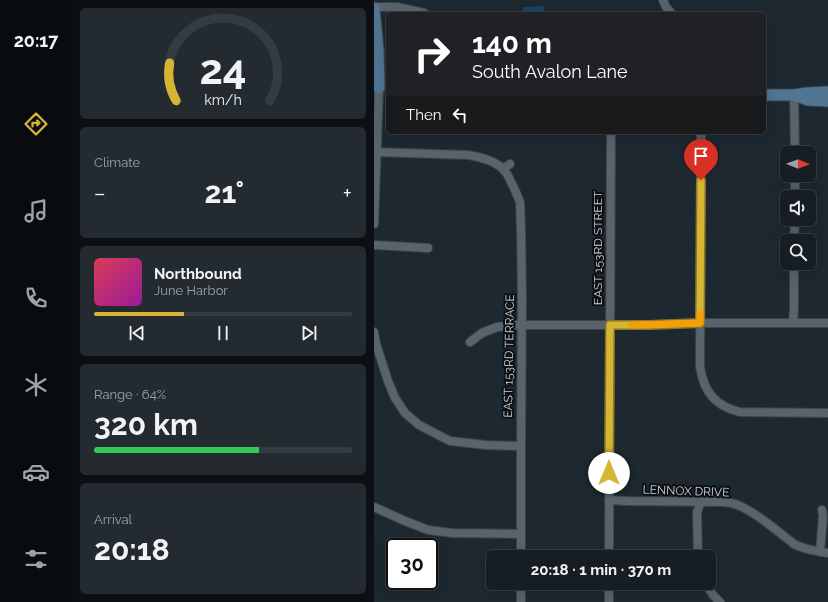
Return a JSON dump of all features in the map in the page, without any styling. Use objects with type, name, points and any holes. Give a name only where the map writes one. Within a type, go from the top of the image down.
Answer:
[{"type":"main road","points":[[374,8],[380,88]]},
{"type":"main road","points":[[766,95],[794,95],[828,92]]},
{"type":"main road","points":[[794,95],[808,100],[828,101]]},
{"type":"street","points":[[663,0],[664,4],[670,12]]},
{"type":"street","points":[[374,8],[397,7],[420,12]]},
{"type":"street","points":[[374,224],[375,152],[380,88]]},
{"type":"street","points":[[794,95],[795,146]]},
{"type":"street","name":"EAST 153RD STREET","points":[[609,550],[611,134]]},
{"type":"street","points":[[701,134],[700,367],[707,390],[716,401],[727,408],[740,412],[828,413]]},
{"type":"street","points":[[375,152],[468,155],[493,162],[503,169],[510,164]]},
{"type":"street","name":"EAST 153RD TERRACE","points":[[503,169],[507,174],[520,202],[522,325],[521,550]]},
{"type":"street","points":[[374,245],[428,248]]},
{"type":"street","points":[[793,323],[794,270]]},
{"type":"street","points":[[470,342],[497,327],[522,325],[828,323]]},
{"type":"street","points":[[374,332],[376,344],[395,398],[406,413],[419,425],[450,441],[486,445],[521,446]]},
{"type":"street","name":"LENNOX DRIVE","points":[[609,500],[730,503],[741,506],[758,516],[794,544],[808,550],[824,552],[822,510]]},
{"type":"street","points":[[698,550],[698,512],[701,502]]},
{"type":"street","points":[[374,507],[428,530],[452,533],[521,534]]},
{"type":"street","points":[[521,590],[521,602]]},
{"type":"street","points":[[609,590],[609,602]]},
{"type":"street","points":[[710,590],[720,602]]},
{"type":"shaded area","points":[[544,6],[544,12],[523,12],[523,7]]},
{"type":"slow traffic","points":[[632,325],[700,323],[700,314]]},
{"type":"route","points":[[609,473],[610,325],[700,323],[701,180]]}]
